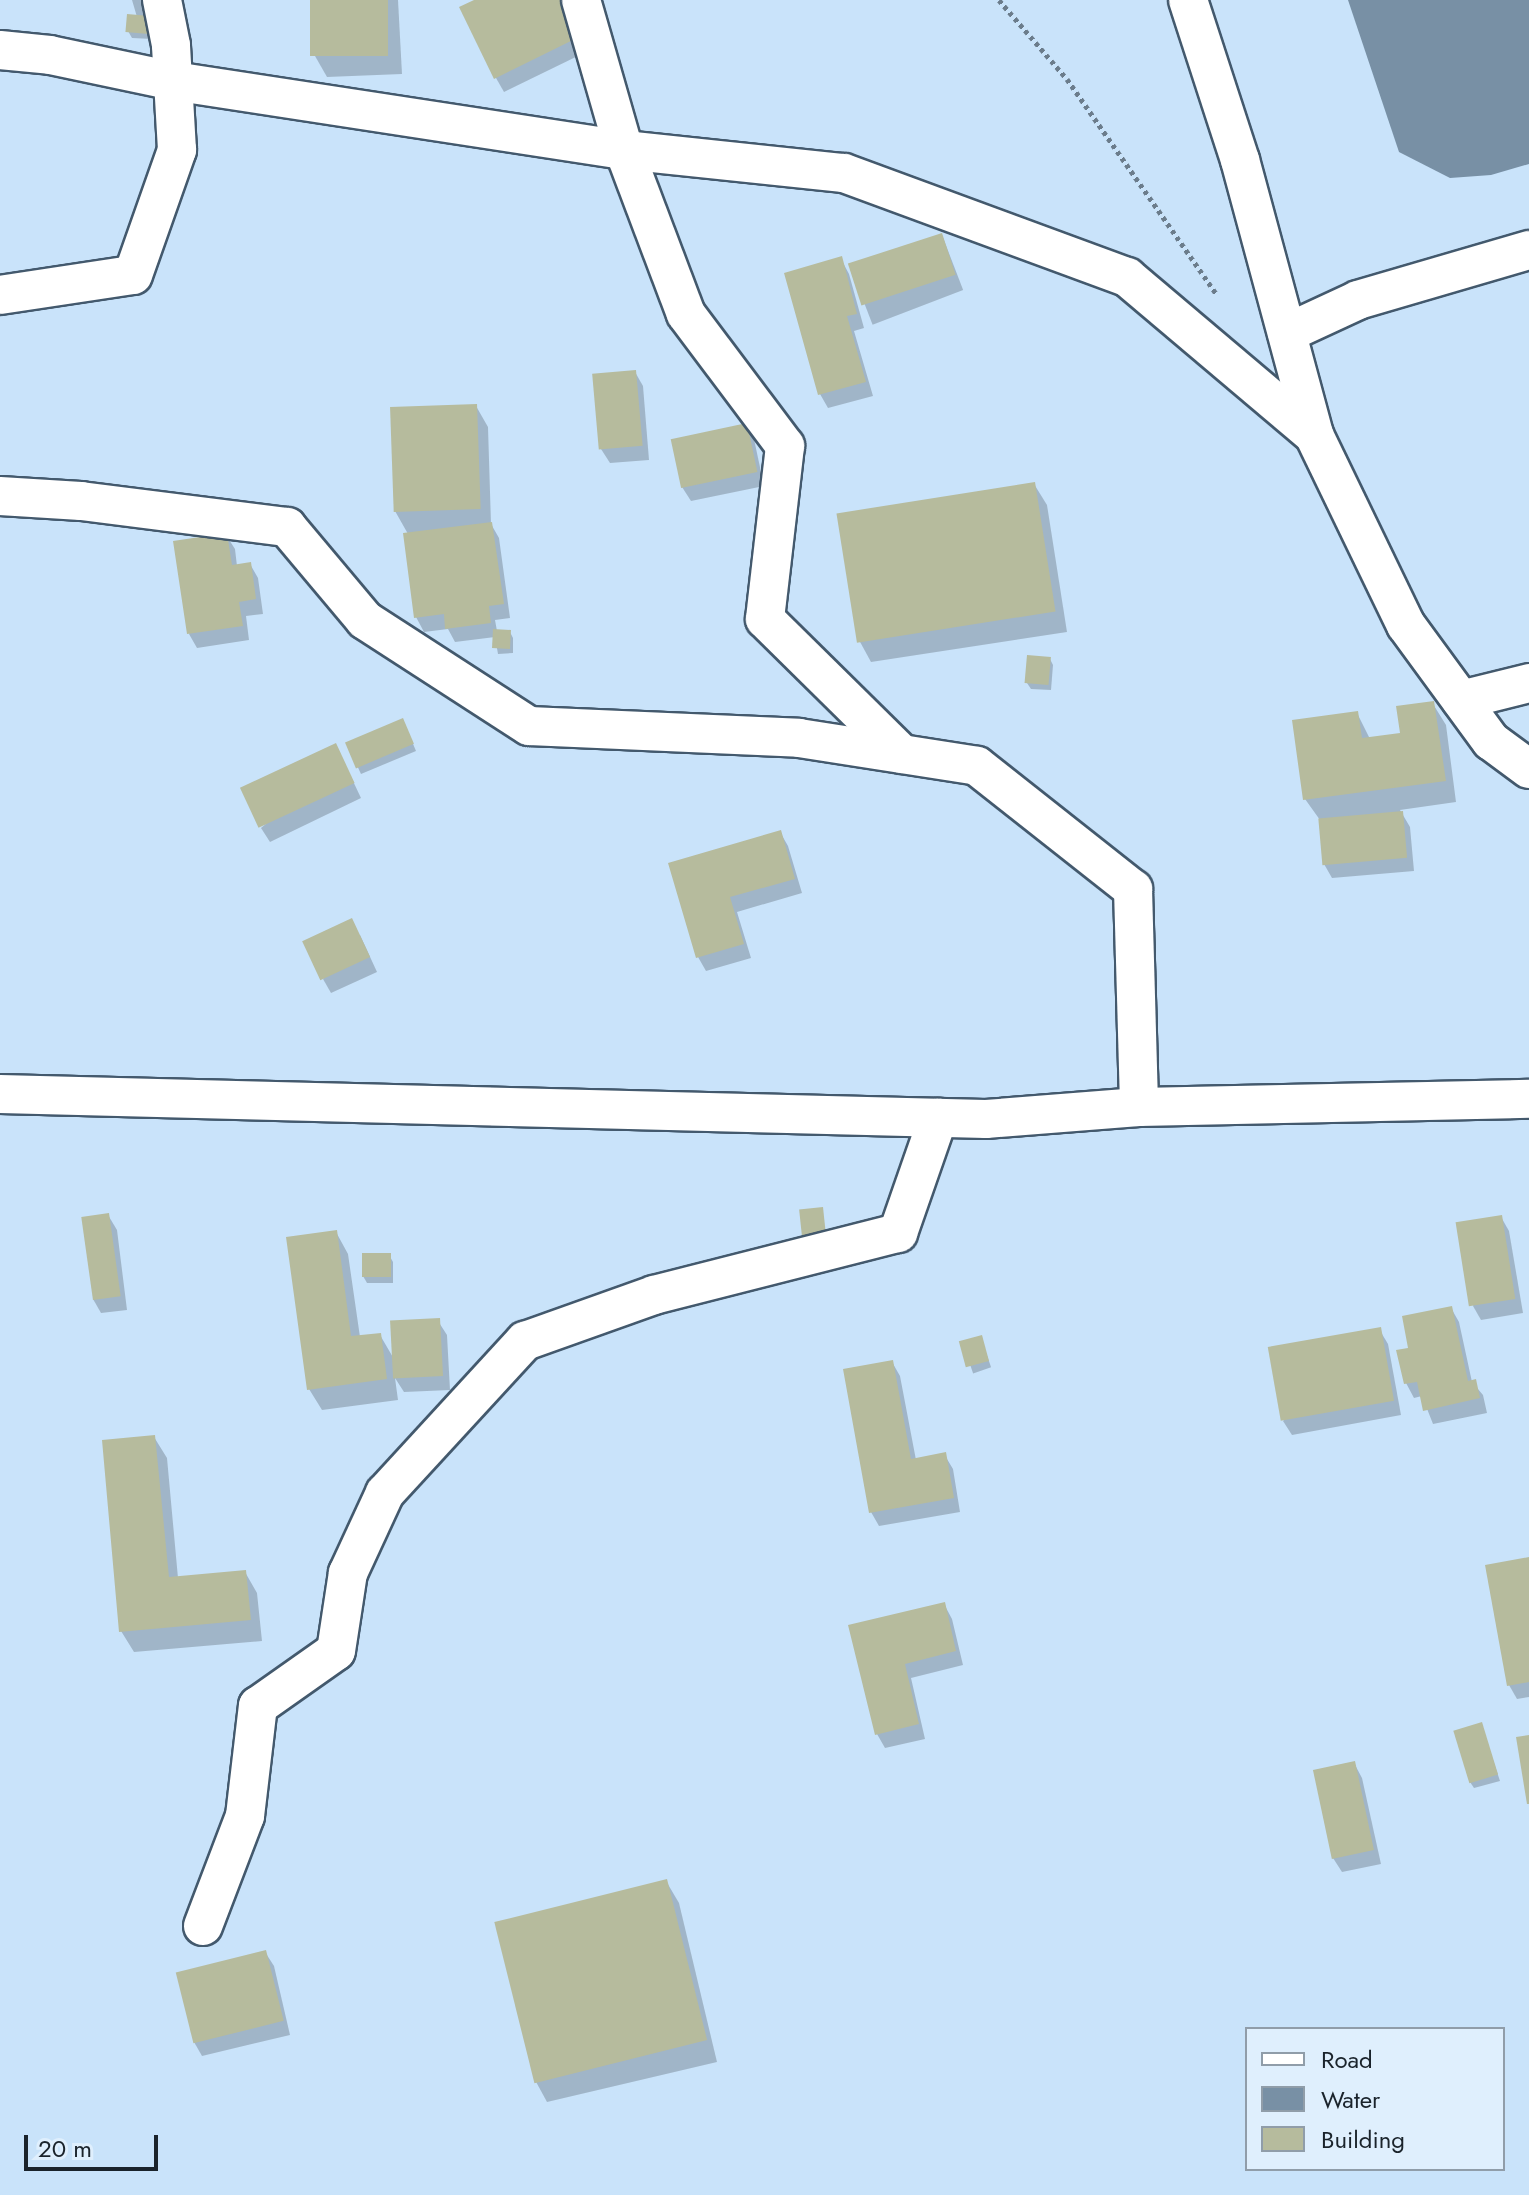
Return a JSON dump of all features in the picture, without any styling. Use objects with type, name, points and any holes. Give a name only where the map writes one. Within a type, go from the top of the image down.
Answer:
[{"type":"street","points":[[0,295],[133,275],[177,150],[171,45],[162,0]]},
{"type":"street","points":[[581,0],[624,150],[686,314],[785,446],[765,619],[902,754]]},
{"type":"street","points":[[1188,0],[1240,160],[1314,435],[1406,625],[1491,741],[1529,769]]},
{"type":"street","points":[[0,50],[50,55],[173,81],[624,150],[844,173],[1127,277],[1314,435]]},
{"type":"street","points":[[1287,333],[1358,300],[1529,250]]},
{"type":"street","points":[[0,496],[81,501],[287,527],[365,620],[529,726],[799,738],[977,766],[1133,889],[1139,1107]]},
{"type":"street","points":[[1461,700],[1529,683]]},
{"type":"street","points":[[0,1094],[986,1119],[1139,1107],[1529,1099]]},
{"type":"street","points":[[203,1926],[245,1816],[258,1706],[336,1651],[348,1573],[385,1493],[525,1341],[654,1295],[898,1233],[938,1118]]},
{"type":"path","points":[[999,0],[1067,79],[1217,296]]},
{"type":"water","points":[[1348,0],[1529,0],[1529,164],[1491,175],[1450,178],[1399,152]]},
{"type":"building","points":[[310,0],[388,0],[388,56],[310,56]]},
{"type":"building","points":[[474,0],[561,0],[579,37],[494,79],[459,7]]},
{"type":"building","points":[[127,14],[150,16],[148,34],[125,32]]},
{"type":"building","points":[[942,233],[956,275],[861,305],[848,264]]},
{"type":"building","points":[[842,256],[857,314],[847,316],[866,382],[818,395],[784,273]]},
{"type":"building","points":[[636,370],[643,446],[599,450],[592,374]]},
{"type":"building","points":[[477,404],[481,509],[394,512],[390,407]]},
{"type":"building","points":[[747,423],[757,472],[681,488],[671,439]]},
{"type":"building","points":[[1035,482],[1055,611],[857,643],[836,513]]},
{"type":"building","points":[[492,522],[504,604],[489,606],[491,623],[445,629],[444,614],[414,618],[403,533]]},
{"type":"building","points":[[227,533],[232,565],[251,562],[256,599],[239,602],[243,626],[187,634],[173,541]]},
{"type":"building","points":[[493,629],[511,630],[510,649],[492,648]]},
{"type":"building","points":[[1027,655],[1051,657],[1048,685],[1025,683]]},
{"type":"building","points":[[1434,701],[1446,781],[1303,800],[1292,720],[1358,711],[1362,738],[1400,733],[1396,706]]},
{"type":"building","points":[[403,718],[414,744],[356,768],[345,743]]},
{"type":"building","points":[[336,743],[355,783],[259,828],[240,788]]},
{"type":"building","points":[[1403,811],[1407,858],[1322,865],[1318,818]]},
{"type":"building","points":[[781,830],[795,879],[730,897],[744,944],[696,958],[668,863]]},
{"type":"building","points":[[352,918],[370,957],[320,980],[302,941]]},
{"type":"building","points":[[823,1207],[826,1237],[802,1239],[799,1210]]},
{"type":"building","points":[[109,1213],[121,1296],[93,1300],[81,1217]]},
{"type":"building","points":[[1502,1215],[1515,1299],[1469,1306],[1456,1222]]},
{"type":"building","points":[[337,1230],[351,1336],[381,1333],[387,1379],[307,1390],[286,1237]]},
{"type":"building","points":[[362,1253],[391,1253],[391,1277],[362,1277]]},
{"type":"building","points":[[1452,1306],[1468,1381],[1476,1379],[1480,1398],[1423,1411],[1417,1382],[1404,1384],[1396,1350],[1408,1348],[1402,1316]]},
{"type":"building","points":[[440,1318],[443,1376],[393,1379],[390,1321]]},
{"type":"building","points":[[1381,1327],[1394,1401],[1281,1421],[1268,1347]]},
{"type":"building","points":[[982,1335],[989,1361],[966,1367],[959,1341]]},
{"type":"building","points":[[893,1360],[911,1459],[946,1452],[954,1498],[869,1513],[843,1369]]},
{"type":"building","points":[[155,1435],[169,1577],[246,1570],[251,1620],[119,1632],[102,1440]]},
{"type":"building","points":[[1529,1557],[1529,1682],[1507,1686],[1485,1565]]},
{"type":"building","points":[[945,1602],[956,1651],[905,1664],[919,1724],[875,1735],[848,1625]]},
{"type":"building","points":[[1482,1722],[1498,1775],[1469,1783],[1453,1731]]},
{"type":"building","points":[[1529,1735],[1529,1804],[1527,1804],[1516,1737]]},
{"type":"building","points":[[1355,1761],[1374,1850],[1332,1859],[1313,1770]]},
{"type":"building","points":[[667,1879],[707,2040],[534,2083],[494,1922]]},
{"type":"building","points":[[266,1950],[284,2021],[193,2043],[176,1972]]}]
